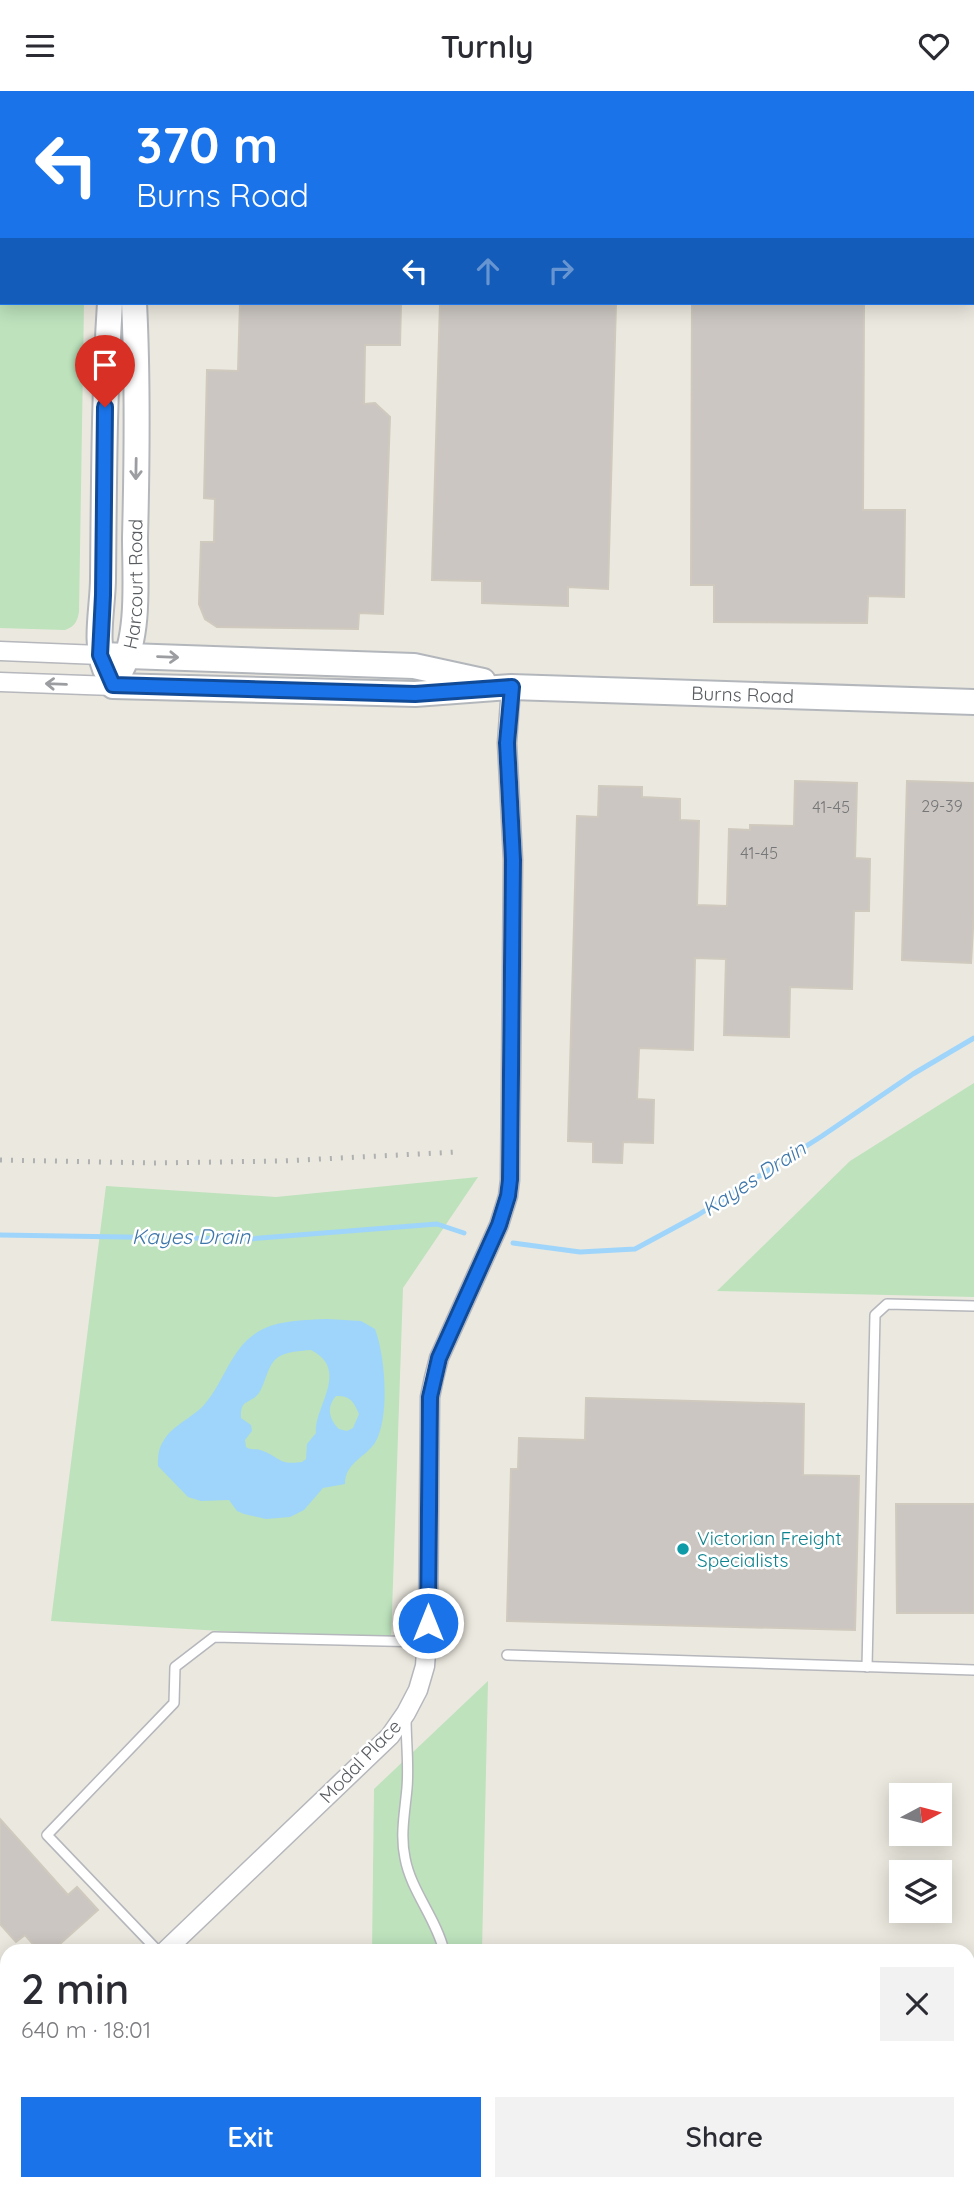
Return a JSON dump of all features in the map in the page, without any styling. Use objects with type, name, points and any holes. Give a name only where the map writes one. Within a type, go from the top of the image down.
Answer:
[{"type":"street","name":"Harcourt Road","points":[[110,305],[105,380],[100,655],[113,685]]},
{"type":"street","name":"Harcourt Road","points":[[113,685],[129,656],[134,613],[138,376],[134,305]]},
{"type":"street","points":[[0,651],[100,655]]},
{"type":"street","name":"Burns Road","points":[[100,655],[414,666],[512,687]]},
{"type":"street","points":[[0,682],[113,685]]},
{"type":"street","name":"Burns Road","points":[[113,685],[415,694],[512,687],[974,702]]},
{"type":"street","name":"Modal Place","points":[[172,1944],[390,1736],[418,1690],[425,1666],[428,1643],[430,1397],[439,1358],[499,1225],[510,1180],[513,860],[507,743],[512,687]]},
{"type":"lane","points":[[867,1667],[875,1315],[887,1304],[974,1306]]},
{"type":"lane","points":[[151,1944],[47,1835],[174,1703],[175,1667],[214,1637],[428,1643]]},
{"type":"lane","points":[[507,1655],[974,1670]]},
{"type":"lane","points":[[406,1713],[407,1785],[402,1835],[405,1859],[442,1944]]},
{"type":"green space","points":[[0,305],[84,305],[79,612],[75,623],[65,630],[0,628]]},
{"type":"green space","points":[[974,1083],[974,1297],[717,1291],[850,1161]]},
{"type":"green space","points":[[478,1177],[403,1288],[391,1641],[51,1621],[106,1186],[276,1197]]},
{"type":"green space","points":[[488,1681],[482,1944],[372,1944],[374,1789]]},
{"type":"water","points":[[327,1319],[361,1321],[375,1329],[381,1354],[384,1401],[380,1430],[372,1447],[352,1465],[345,1484],[323,1488],[304,1510],[290,1517],[266,1519],[237,1511],[229,1500],[201,1501],[188,1497],[158,1466],[159,1450],[168,1435],[204,1405],[236,1353],[252,1336],[278,1324]],"holes":[[[311,1350],[323,1358],[329,1378],[316,1433],[307,1444],[306,1459],[302,1462],[284,1462],[263,1451],[246,1447],[245,1440],[252,1431],[251,1425],[241,1418],[244,1404],[259,1393],[271,1365],[277,1358],[289,1353]],[[336,1396],[351,1400],[359,1414],[353,1428],[347,1431],[339,1429],[331,1417],[331,1404]]]},
{"type":"building","points":[[240,305],[401,305],[400,345],[365,345],[364,404],[375,403],[390,417],[383,614],[359,613],[358,629],[217,627],[205,619],[199,604],[201,542],[214,542],[215,499],[204,498],[207,370],[238,371]]},
{"type":"building","points":[[440,305],[616,305],[608,589],[568,587],[568,606],[482,603],[482,581],[432,580]]},
{"type":"building","points":[[692,305],[864,305],[863,510],[905,510],[904,597],[868,596],[867,623],[714,622],[714,585],[691,585]]},
{"type":"building","points":[[795,781],[857,783],[855,858],[870,859],[869,911],[854,911],[852,989],[790,987],[789,1037],[724,1035],[726,959],[695,958],[693,1050],[639,1048],[637,1099],[654,1100],[653,1143],[623,1142],[622,1163],[593,1162],[593,1142],[568,1141],[577,816],[598,817],[599,786],[642,787],[642,797],[680,799],[680,820],[699,821],[697,905],[727,906],[729,829],[750,830],[750,825],[794,826]]},
{"type":"building","points":[[907,781],[974,783],[974,911],[971,963],[902,960]]},
{"type":"building","name":"Victorian Freight Specialists","points":[[586,1398],[804,1404],[803,1475],[859,1476],[855,1630],[507,1621],[511,1469],[518,1469],[519,1438],[585,1440]]},
{"type":"building","points":[[896,1504],[974,1504],[974,1613],[897,1613]]},
{"type":"building","points":[[0,1819],[68,1895],[77,1887],[98,1910],[60,1944],[33,1944],[25,1935],[16,1942],[0,1924]]},
{"type":"waterway","name":"Kayes Drain","points":[[513,1243],[580,1252],[635,1249],[698,1215],[913,1074],[974,1038]]},
{"type":"waterway","name":"Kayes Drain","points":[[0,1235],[249,1239],[437,1224],[464,1233]]},
{"type":"railway","points":[[0,1160],[153,1163],[282,1161],[457,1152]]},
{"type":"place","name":"Victorian Freight Specialists","points":[[683,1549]]},
{"type":"route","points":[[105,407],[100,655],[113,685],[415,694],[512,687],[507,743],[514,910],[510,1180],[505,1209],[439,1358],[430,1397],[428,1623]]}]
